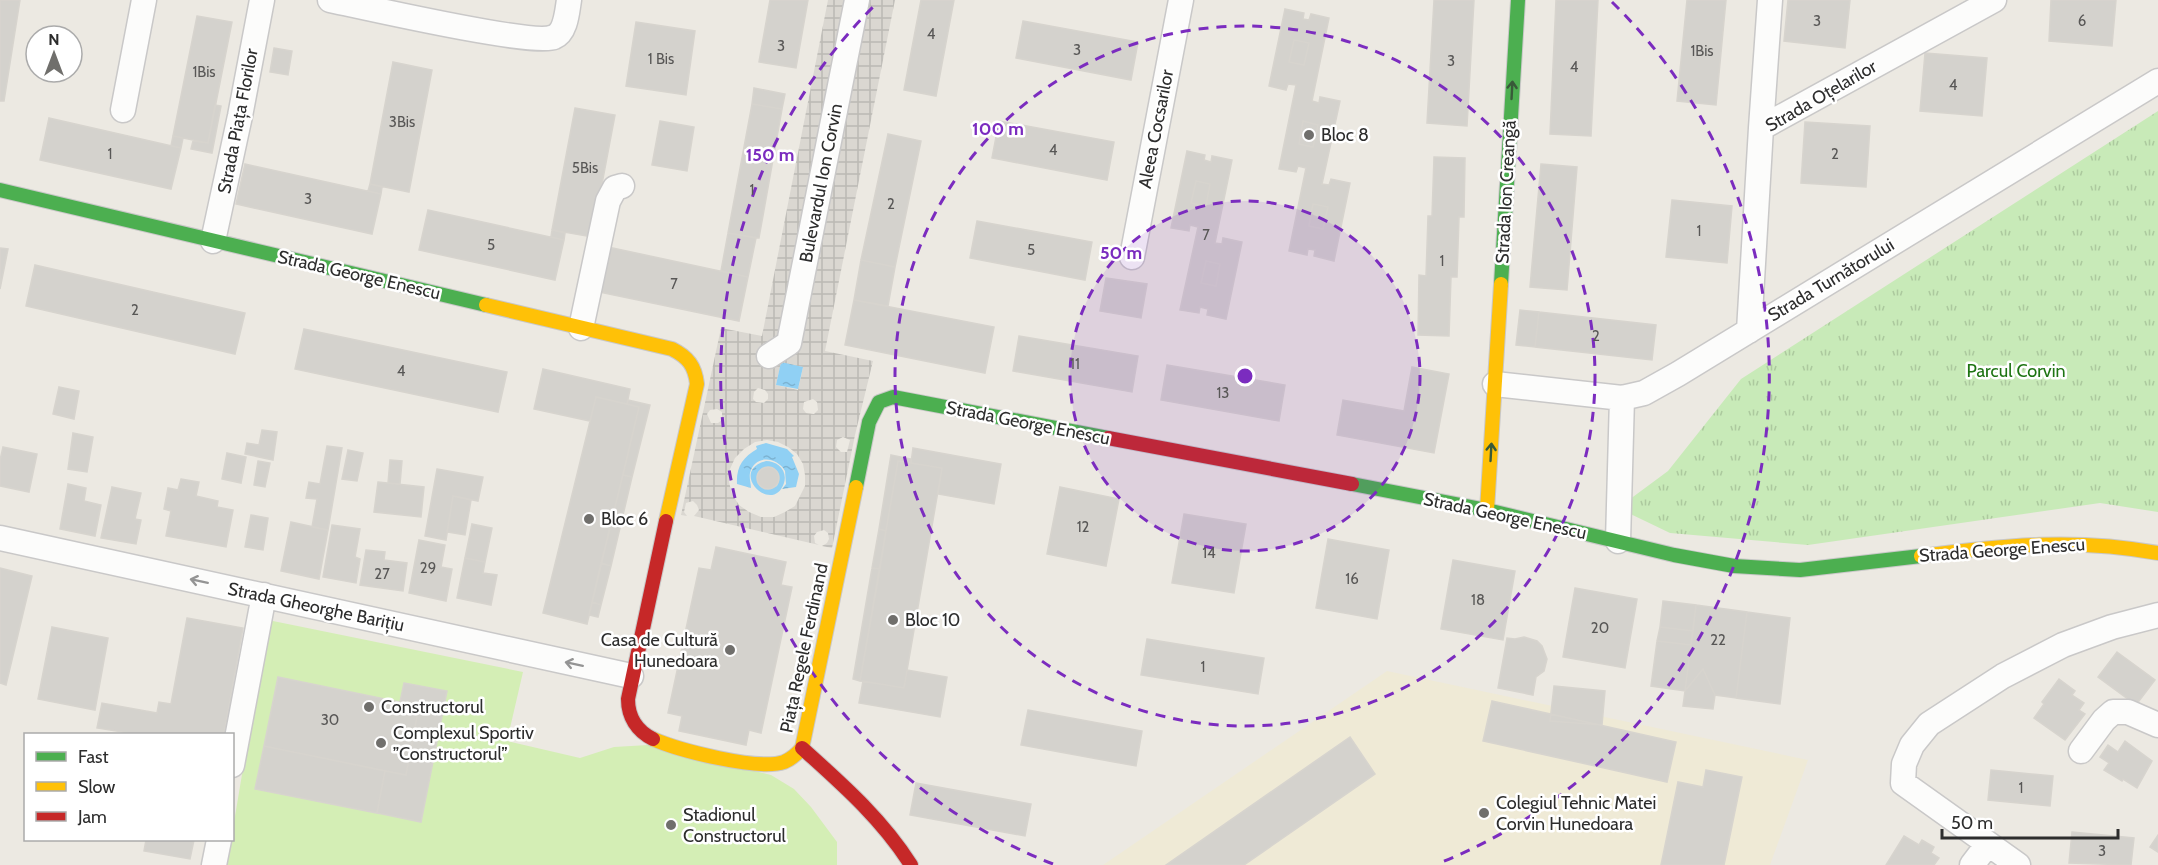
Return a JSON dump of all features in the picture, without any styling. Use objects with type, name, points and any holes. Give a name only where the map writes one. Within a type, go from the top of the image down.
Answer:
[{"type":"street","points":[[123,110],[144,0]]},
{"type":"street","name":"Strada Piața Florilor","points":[[213,241],[262,0]]},
{"type":"street","points":[[330,0],[511,35],[544,39],[554,37],[561,32],[568,0]]},
{"type":"street","name":"Bulevardul Ion Corvin","points":[[769,356],[789,343],[857,0]]},
{"type":"street","name":"Aleea Cocsarilor","points":[[1132,258],[1180,0]]},
{"type":"street","name":"Strada Ion Creangă","points":[[1487,510],[1518,0]]},
{"type":"street","points":[[1761,128],[1770,0]]},
{"type":"street","name":"Strada Oțelarilor","points":[[1749,330],[1761,128],[1994,0]]},
{"type":"street","name":"Strada Turnătorului","points":[[1622,398],[1644,393],[2158,81]]},
{"type":"street","points":[[581,328],[608,201],[611,192],[622,186]]},
{"type":"street","name":"Strada George Enescu","points":[[0,190],[672,349],[685,355],[693,364],[697,384]]},
{"type":"street","name":"Piața Regele Ferdinand","points":[[697,384],[631,676],[628,708],[633,721],[645,735],[663,743],[752,763],[771,765],[781,763],[792,759],[802,748],[869,422]]},
{"type":"street","points":[[1495,384],[1622,398],[1618,541]]},
{"type":"street","name":"Strada George Enescu","points":[[869,422],[879,402],[893,397],[1487,510],[1678,557],[1775,570],[1815,569],[2042,543],[2096,543],[2158,553]]},
{"type":"street","name":"Strada Gheorghe Barițiu","points":[[0,538],[631,676]]},
{"type":"street","points":[[234,754],[264,596]]},
{"type":"street","points":[[2018,865],[1903,783],[1904,764],[1912,745],[1929,724],[2003,676],[2063,645],[2112,627],[2158,615]]},
{"type":"street","points":[[2081,751],[2104,720],[2113,712],[2128,712],[2158,725]]},
{"type":"street","points":[[802,748],[845,786],[882,824],[910,865]]},
{"type":"street","points":[[214,865],[219,841]]},
{"type":"street","points":[[1972,865],[1988,844]]},
{"type":"shaded area","points":[[828,0],[895,0],[825,351],[873,361],[832,548],[822,546],[829,539],[828,533],[824,530],[817,532],[814,536],[815,543],[819,545],[694,516],[699,510],[693,501],[686,503],[684,512],[687,516],[681,515],[721,328],[762,336]],"holes":[[[781,363],[803,367],[798,390],[776,385]],[[758,388],[765,390],[768,394],[768,399],[764,403],[753,399],[754,392]],[[813,399],[817,402],[818,410],[814,414],[806,413],[803,409],[804,402]],[[717,409],[722,412],[722,420],[718,423],[711,423],[707,414],[710,410]],[[843,437],[850,440],[847,452],[841,452],[836,447],[837,440]],[[767,440],[778,442],[797,454],[803,464],[805,486],[795,506],[774,517],[761,517],[739,505],[732,494],[729,482],[730,469],[735,458],[755,442]]]},
{"type":"shaded area","name":"Colegiul Tehnic Matei Corvin Hunedoara","points":[[1387,671],[1808,760],[1770,865],[1103,865]]},
{"type":"green space","name":"Parcul Corvin","points":[[2158,111],[2158,512],[2100,503],[1808,545],[1670,533],[1618,508],[1668,471],[1741,379]]},
{"type":"green space","name":"Complexul Sportiv ”Constructorul”","points":[[268,620],[523,672],[507,741],[580,758],[614,747],[648,745],[771,775],[794,789],[811,807],[837,842],[837,865],[226,865],[230,841],[234,841],[234,822]]},
{"type":"water","points":[[781,362],[803,367],[798,389],[776,385]]},
{"type":"water","points":[[766,443],[787,449],[794,456],[792,457],[799,474],[796,487],[782,489],[786,484],[785,471],[772,460],[761,460],[753,467],[750,475],[751,488],[737,484],[741,463],[757,449],[756,446]]},
{"type":"water","points":[[766,461],[781,467],[785,478],[778,492],[771,495],[756,488],[751,474],[755,466]],"holes":[[[768,467],[777,472],[779,479],[777,486],[767,489],[760,486],[757,480],[761,470]]]},
{"type":"building","points":[[0,0],[20,0],[4,101],[0,101]]},
{"type":"building","points":[[770,0],[808,0],[796,68],[759,62]]},
{"type":"building","points":[[921,0],[954,0],[936,96],[904,90]]},
{"type":"building","points":[[1434,0],[1474,0],[1467,126],[1427,123]]},
{"type":"building","points":[[1556,0],[1598,0],[1591,136],[1550,134]]},
{"type":"building","points":[[1687,0],[1726,0],[1716,105],[1677,101]]},
{"type":"building","points":[[1788,0],[1850,0],[1845,48],[1784,41]]},
{"type":"building","points":[[2051,0],[2116,0],[2112,46],[2049,41]]},
{"type":"building","name":"Bloc 8","points":[[1285,9],[1304,13],[1303,19],[1309,20],[1311,14],[1329,18],[1312,101],[1319,103],[1320,97],[1340,101],[1322,184],[1329,185],[1331,179],[1350,183],[1334,261],[1314,256],[1315,250],[1308,249],[1307,255],[1289,251],[1306,168],[1298,166],[1296,172],[1279,169],[1296,85],[1288,84],[1286,90],[1269,86]]},
{"type":"building","points":[[197,16],[232,22],[208,143],[173,136]]},
{"type":"building","points":[[1023,21],[1138,42],[1131,80],[1016,58]]},
{"type":"building","points":[[636,22],[695,31],[686,95],[626,86]]},
{"type":"building","points":[[1294,40],[1309,43],[1304,65],[1289,62]]},
{"type":"building","points":[[274,48],[292,51],[288,75],[270,72]]},
{"type":"building","points":[[1925,53],[1987,58],[1982,116],[1920,111]]},
{"type":"building","points":[[393,62],[432,70],[409,192],[370,184]]},
{"type":"building","points":[[754,88],[785,94],[782,109],[752,104]]},
{"type":"building","points":[[752,104],[782,109],[759,238],[728,233]]},
{"type":"building","points":[[215,105],[221,106],[212,153],[191,149],[193,141],[208,143]]},
{"type":"building","points":[[575,108],[615,115],[592,237],[552,230]]},
{"type":"building","points":[[49,118],[181,148],[171,189],[40,160]]},
{"type":"building","points":[[660,121],[694,127],[687,171],[652,165]]},
{"type":"building","points":[[999,121],[1114,142],[1107,180],[992,158]]},
{"type":"building","points":[[1303,121],[1318,125],[1313,147],[1299,144]]},
{"type":"building","points":[[1805,122],[1870,126],[1866,187],[1801,183]]},
{"type":"building","points":[[888,134],[921,141],[895,267],[861,260]]},
{"type":"building","points":[[173,136],[183,138],[181,148],[171,146]]},
{"type":"building","points":[[1187,151],[1205,155],[1204,160],[1211,162],[1212,156],[1232,160],[1215,243],[1222,244],[1223,238],[1242,242],[1226,319],[1207,315],[1208,309],[1200,307],[1199,313],[1180,310],[1198,227],[1190,225],[1189,231],[1171,228]]},
{"type":"building","points":[[1434,157],[1465,158],[1464,217],[1459,217],[1457,277],[1451,277],[1449,336],[1418,335],[1419,275],[1426,276],[1428,216],[1432,216]]},
{"type":"building","points":[[245,164],[381,194],[372,234],[236,204]]},
{"type":"building","points":[[1541,164],[1577,167],[1567,290],[1530,287]]},
{"type":"building","points":[[1196,181],[1210,184],[1206,206],[1191,203]]},
{"type":"building","points":[[370,184],[382,187],[381,194],[368,191]]},
{"type":"building","points":[[1672,200],[1732,206],[1727,263],[1666,257]]},
{"type":"building","points":[[1313,204],[1328,207],[1323,229],[1309,226]]},
{"type":"building","points":[[428,210],[564,240],[555,280],[419,250]]},
{"type":"building","points":[[977,221],[1092,242],[1085,280],[970,258]]},
{"type":"building","points":[[552,230],[565,233],[564,240],[551,237]]},
{"type":"building","points":[[728,233],[756,238],[748,277],[721,271]]},
{"type":"building","points":[[608,247],[748,277],[739,321],[599,292]]},
{"type":"building","points":[[0,248],[8,249],[0,289]]},
{"type":"building","points":[[861,260],[895,267],[888,306],[854,300]]},
{"type":"building","points":[[1206,261],[1220,264],[1216,286],[1201,283]]},
{"type":"building","points":[[35,265],[245,313],[235,354],[26,306]]},
{"type":"building","points":[[1106,278],[1147,284],[1141,318],[1100,311]]},
{"type":"building","points":[[854,300],[994,327],[985,373],[845,345]]},
{"type":"building","points":[[1520,310],[1539,312],[1535,347],[1516,345]]},
{"type":"building","points":[[1539,312],[1656,325],[1652,360],[1535,347]]},
{"type":"building","points":[[304,329],[507,372],[498,412],[295,369]]},
{"type":"building","points":[[1019,336],[1138,356],[1132,392],[1013,371]]},
{"type":"building","points":[[1167,365],[1285,385],[1279,421],[1161,400]]},
{"type":"building","points":[[1412,367],[1449,374],[1434,453],[1337,435],[1343,400],[1404,411]]},
{"type":"building","points":[[543,369],[630,389],[627,404],[596,397],[590,421],[534,409]]},
{"type":"building","points":[[59,387],[79,391],[74,419],[53,414]]},
{"type":"building","name":"Bloc 6","points":[[596,397],[639,407],[587,624],[543,613]]},
{"type":"building","points":[[628,400],[650,405],[632,477],[623,475],[639,407],[627,404]]},
{"type":"building","points":[[262,430],[277,432],[273,460],[245,454],[247,443],[259,445]]},
{"type":"building","points":[[73,433],[93,437],[87,472],[68,469]]},
{"type":"building","points":[[327,446],[342,448],[328,530],[312,527],[317,499],[306,498],[309,482],[320,484]]},
{"type":"building","points":[[3,447],[37,454],[29,492],[0,486],[0,460]]},
{"type":"building","points":[[913,448],[1001,464],[994,504],[938,494],[942,468],[911,463]]},
{"type":"building","points":[[348,450],[363,453],[357,481],[342,479]]},
{"type":"building","points":[[227,453],[246,457],[241,483],[222,479]]},
{"type":"building","points":[[891,455],[911,459],[911,463],[898,461],[886,531],[879,529]]},
{"type":"building","points":[[390,460],[402,461],[400,484],[388,483]]},
{"type":"building","points":[[258,461],[270,463],[265,487],[254,485]]},
{"type":"building","name":"Bloc 10","points":[[898,461],[942,468],[904,688],[860,681]]},
{"type":"building","points":[[768,467],[776,470],[779,478],[776,486],[768,489],[760,486],[757,478],[760,470]]},
{"type":"building","points":[[437,469],[483,477],[478,501],[453,496],[446,540],[425,536]]},
{"type":"building","points":[[623,475],[632,477],[611,566],[601,563]]},
{"type":"building","points":[[181,479],[199,482],[196,496],[218,501],[217,507],[233,510],[226,547],[166,536],[171,511],[164,509],[168,488],[178,490]]},
{"type":"building","points":[[378,482],[424,487],[421,517],[374,512]]},
{"type":"building","points":[[68,484],[86,488],[84,501],[101,505],[95,536],[60,529]]},
{"type":"building","points":[[112,487],[141,493],[135,519],[141,520],[136,544],[101,538]]},
{"type":"building","points":[[1060,487],[1119,499],[1106,566],[1047,554]]},
{"type":"building","points":[[453,496],[471,500],[465,535],[447,532]]},
{"type":"building","points":[[1184,514],[1246,524],[1234,593],[1172,583]]},
{"type":"building","points":[[251,515],[268,518],[263,550],[245,547]]},
{"type":"building","points":[[291,522],[328,530],[319,579],[281,571]]},
{"type":"building","points":[[472,524],[492,528],[485,562],[465,558]]},
{"type":"building","points":[[332,525],[360,529],[355,557],[360,559],[356,583],[323,577]]},
{"type":"building","points":[[879,529],[886,531],[880,569],[872,568]]},
{"type":"building","points":[[1328,539],[1389,550],[1377,619],[1316,608]]},
{"type":"building","points":[[419,540],[445,545],[441,567],[452,569],[446,601],[409,593]]},
{"type":"building","name":"Casa de Cultură Hunedoara","points":[[716,547],[786,562],[781,585],[792,587],[761,733],[749,730],[746,745],[679,731],[682,716],[668,713],[699,568],[711,570]]},
{"type":"building","points":[[366,550],[385,552],[384,560],[407,563],[403,591],[360,585]]},
{"type":"building","points":[[465,558],[485,562],[483,573],[497,575],[491,605],[457,598]]},
{"type":"building","points":[[1453,560],[1515,571],[1503,640],[1441,629]]},
{"type":"building","points":[[601,563],[611,566],[601,605],[592,602]]},
{"type":"building","points":[[0,568],[32,576],[6,685],[0,683]]},
{"type":"building","points":[[872,568],[880,569],[860,681],[853,679]]},
{"type":"building","points":[[1575,588],[1637,599],[1625,668],[1563,657]]},
{"type":"building","points":[[1663,601],[1696,605],[1693,631],[1660,627]]},
{"type":"building","points":[[592,602],[601,605],[598,617],[589,615]]},
{"type":"building","points":[[1696,605],[1747,612],[1736,698],[1715,695],[1703,669],[1685,691]]},
{"type":"building","points":[[1747,612],[1790,618],[1780,704],[1736,698]]},
{"type":"building","points":[[187,618],[243,628],[224,733],[129,733],[97,728],[102,703],[157,713],[159,702],[171,704]]},
{"type":"building","points":[[52,627],[108,638],[95,710],[38,699]]},
{"type":"building","points":[[1660,627],[1693,631],[1691,645],[1657,641]]},
{"type":"building","points":[[1524,637],[1537,641],[1542,646],[1547,659],[1544,671],[1536,677],[1533,695],[1498,688],[1507,638]]},
{"type":"building","points":[[1147,639],[1264,658],[1258,694],[1141,675]]},
{"type":"building","points":[[1657,641],[1691,645],[1685,691],[1651,686]]},
{"type":"building","points":[[2117,652],[2155,680],[2136,705],[2098,677]]},
{"type":"building","points":[[1703,669],[1715,695],[1713,709],[1683,706],[1685,691]]},
{"type":"building","points":[[907,670],[947,677],[940,717],[859,703],[863,681],[904,688]]},
{"type":"building","points":[[278,677],[419,706],[406,775],[264,746]]},
{"type":"building","points":[[2059,679],[2075,691],[2072,695],[2084,703],[2079,710],[2085,714],[2065,740],[2034,718],[2044,704],[2042,702]]},
{"type":"building","points":[[404,683],[447,691],[421,822],[377,813],[385,771],[406,775],[419,706],[400,702]]},
{"type":"building","points":[[1554,686],[1605,691],[1602,725],[1550,721]]},
{"type":"building","points":[[1492,701],[1676,742],[1667,782],[1483,741]]},
{"type":"building","points":[[1028,710],[1142,731],[1136,766],[1021,745]]},
{"type":"building","points":[[1350,737],[1375,774],[1244,865],[1166,865]]},
{"type":"building","points":[[2125,741],[2152,761],[2137,788],[2104,770],[2109,763],[2100,757],[2108,745],[2118,752]]},
{"type":"building","points":[[264,746],[385,771],[377,813],[255,789]]},
{"type":"building","points":[[1706,770],[1742,777],[1724,865],[1661,865],[1678,782],[1703,787]]},
{"type":"building","points":[[1991,770],[2053,776],[2050,806],[1988,800]]},
{"type":"building","points":[[916,783],[1031,804],[1025,836],[910,815]]},
{"type":"building","points":[[2072,832],[2134,838],[2131,865],[2069,863]]},
{"type":"building","points":[[2158,835],[2158,852],[2150,847]]},
{"type":"building","points":[[1904,836],[1919,845],[1922,840],[1934,847],[1931,853],[1939,858],[1934,865],[1886,865]]},
{"type":"building","points":[[146,841],[194,841],[190,859],[144,851]]},
{"type":"traffic: fast","points":[[1501,284],[1518,0]]},
{"type":"traffic: fast","points":[[0,190],[486,305]]},
{"type":"traffic: fast","points":[[856,487],[869,422],[879,402],[893,397],[1108,438]]},
{"type":"traffic: fast","points":[[1352,484],[1487,510],[1674,555],[1734,566],[1800,570],[1921,556]]},
{"type":"traffic: slow","points":[[1487,510],[1501,284]]},
{"type":"traffic: slow","points":[[486,305],[672,349],[690,363],[697,384],[666,521]]},
{"type":"traffic: slow","points":[[653,739],[718,758],[756,764],[784,762],[802,748],[856,487]]},
{"type":"traffic: slow","points":[[1921,556],[2011,546],[2069,544],[2128,548],[2158,553]]},
{"type":"traffic: jam","points":[[1108,438],[1352,484]]},
{"type":"traffic: jam","points":[[653,739],[634,723],[628,699],[666,521]]},
{"type":"traffic: jam","points":[[802,748],[874,817],[911,865]]},
{"type":"place","name":"Bloc 8","points":[[1309,135]]},
{"type":"place","name":"Bloc 6","points":[[589,519]]},
{"type":"place","name":"Bloc 10","points":[[893,620]]},
{"type":"place","name":"Casa de Cultură Hunedoara","points":[[730,650]]},
{"type":"place","name":"Constructorul","points":[[369,707]]},
{"type":"place","name":"Complexul Sportiv ”Constructorul”","points":[[381,743]]},
{"type":"place","name":"Colegiul Tehnic Matei Corvin Hunedoara","points":[[1484,813]]},
{"type":"place","name":"Stadionul Constructorul","points":[[671,825]]}]
